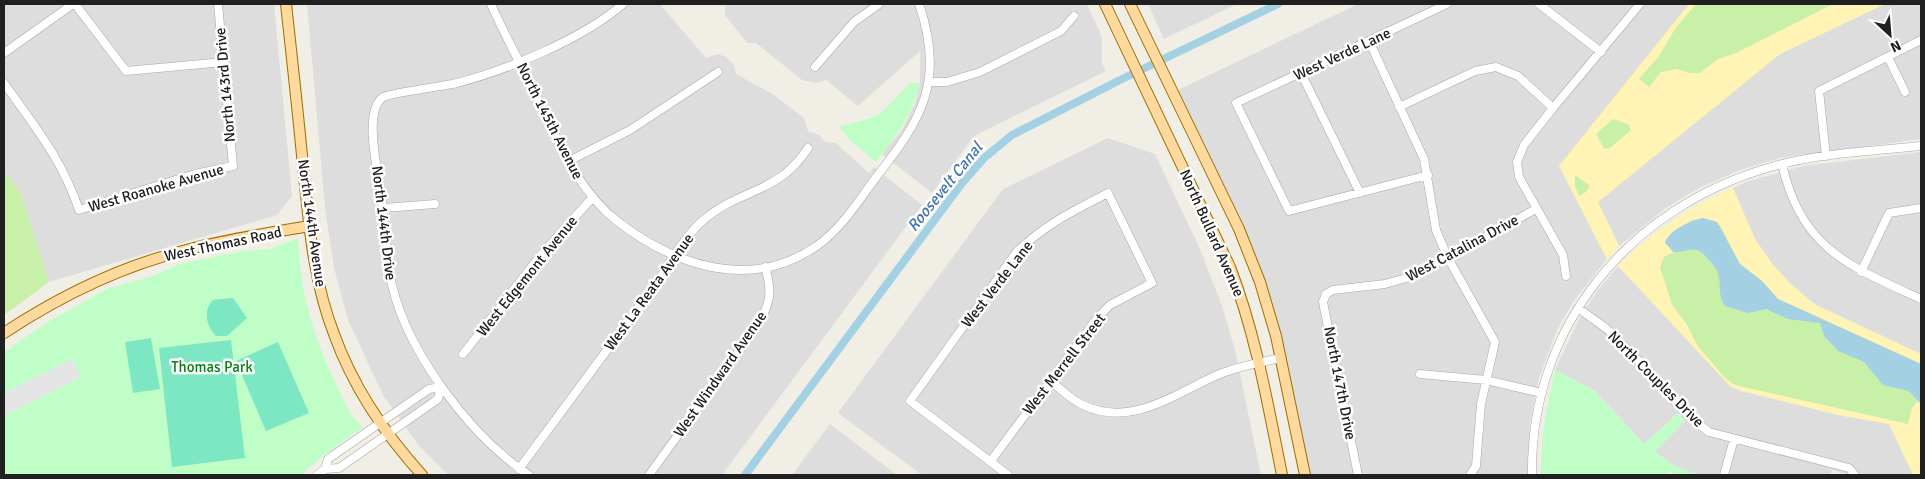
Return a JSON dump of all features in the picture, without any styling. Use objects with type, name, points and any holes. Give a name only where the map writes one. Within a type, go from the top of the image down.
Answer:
[{"type":"main road","name":"North 144th Avenue","points":[[286,4],[309,226],[319,286],[334,336],[362,394],[387,434],[422,475]]},
{"type":"main road","name":"North Bullard Avenue","points":[[1105,4],[1230,267],[1260,362],[1282,475]]},
{"type":"main road","name":"North Bullard Avenue","points":[[1130,4],[1246,246],[1268,309],[1281,358],[1305,475]]},
{"type":"main road","name":"West Thomas Road","points":[[4,333],[56,302],[104,279],[147,262],[227,241],[309,226]]},
{"type":"street","points":[[4,53],[74,4],[126,71],[224,62]]},
{"type":"street","name":"North 143rd Drive","points":[[218,4],[233,166]]},
{"type":"street","name":"North 145th Avenue","points":[[491,4],[569,161],[592,198],[616,220],[674,256],[693,264],[727,270],[765,267]]},
{"type":"street","points":[[520,62],[611,15],[623,4]]},
{"type":"street","points":[[815,67],[854,22],[879,4]]},
{"type":"street","points":[[765,267],[794,259],[819,244],[837,228],[912,130],[923,105],[930,82],[929,43],[919,4]]},
{"type":"street","name":"West Verde Lane","points":[[1360,194],[1289,212],[1236,103],[1447,4]]},
{"type":"street","points":[[1539,4],[1601,52]]},
{"type":"street","points":[[1566,276],[1563,255],[1519,177],[1517,162],[1524,145],[1552,108],[1640,4]]},
{"type":"street","points":[[930,82],[947,82],[980,72],[1061,31],[1074,16]]},
{"type":"street","points":[[1826,156],[1819,91],[1921,40]]},
{"type":"street","points":[[1368,41],[1424,159],[1436,230],[1448,258],[1494,340],[1495,348],[1486,380],[1477,428],[1472,473]]},
{"type":"street","points":[[1888,57],[1905,92]]},
{"type":"street","name":"North 144th Drive","points":[[520,62],[461,82],[385,96],[376,104],[373,113],[374,150],[384,208],[388,264],[392,287],[412,337],[441,387],[469,421],[519,469],[528,475]]},
{"type":"street","points":[[1400,107],[1474,71],[1496,67],[1518,76],[1552,108]]},
{"type":"street","points":[[569,161],[630,130],[718,72]]},
{"type":"street","points":[[1302,73],[1360,194],[1428,175]]},
{"type":"street","name":"West Roanoke Avenue","points":[[4,84],[58,160],[69,182],[79,210],[195,174],[233,166]]},
{"type":"street","points":[[1532,475],[1534,443],[1542,393],[1555,352],[1578,308],[1602,274],[1625,248],[1688,202],[1723,184],[1782,164],[1826,156],[1921,146]]},
{"type":"street","name":"West La Reata Avenue","points":[[519,469],[687,237],[716,210],[780,180],[799,163],[808,148]]},
{"type":"street","points":[[1782,164],[1793,201],[1809,229],[1832,253],[1862,272],[1921,299]]},
{"type":"street","name":"West Verde Lane","points":[[990,462],[910,401],[1016,253],[1030,239],[1067,214],[1108,193]]},
{"type":"street","name":"West Merrell Street","points":[[990,462],[1049,380],[1098,317],[1110,306],[1152,283],[1108,193]]},
{"type":"street","name":"West Edgemont Avenue","points":[[463,354],[540,256],[592,198]]},
{"type":"street","points":[[384,208],[435,204]]},
{"type":"street","points":[[1862,272],[1889,213],[1921,208]]},
{"type":"street","name":"West Catalina Drive","points":[[1328,293],[1399,281],[1419,273],[1536,209]]},
{"type":"street","name":"West Windward Avenue","points":[[649,475],[760,322],[769,304],[770,291],[765,267]]},
{"type":"street","name":"North 147th Drive","points":[[1328,293],[1324,302],[1358,475]]},
{"type":"street","name":"North Couples Drive","points":[[1578,308],[1607,329],[1638,360],[1688,416],[1709,432],[1849,468],[1855,474]]},
{"type":"street","points":[[1049,380],[1083,405],[1106,412],[1123,413],[1152,407],[1222,373],[1281,358]]},
{"type":"street","points":[[1420,374],[1486,380],[1542,393]]},
{"type":"street","points":[[317,475],[325,469],[339,468],[438,399],[441,387],[429,389],[328,459],[325,469]]},
{"type":"street","points":[[1724,475],[1734,439]]},
{"type":"street","points":[[990,462],[1008,475]]},
{"type":"shaded area","points":[[4,4],[274,4],[292,196],[277,215],[49,282],[21,194],[4,171]]},
{"type":"shaded area","points":[[307,4],[660,4],[706,58],[718,54],[726,57],[734,65],[736,74],[774,95],[804,118],[808,131],[819,135],[825,142],[836,143],[869,173],[874,167],[922,205],[722,475],[448,475],[419,446],[383,395],[348,320],[334,268],[325,208]]},
{"type":"shaded area","points":[[725,4],[1087,4],[1102,37],[1102,64],[1106,71],[974,136],[932,193],[882,154],[902,130],[915,103],[920,83],[920,51],[858,106],[826,80],[816,83],[802,80],[756,43],[747,43],[725,15]]},
{"type":"shaded area","points":[[1148,4],[1237,4],[1164,39]]},
{"type":"shaded area","points":[[1358,4],[1689,4],[1559,166],[1607,259],[1573,302],[1557,330],[1539,378],[1530,423],[1528,475],[1309,475],[1274,317],[1176,91]]},
{"type":"shaded area","points":[[1885,4],[1921,4],[1921,139],[1780,158],[1740,170],[1699,188],[1666,208],[1619,246],[1598,202],[1780,54]]},
{"type":"shaded area","points":[[1108,138],[1155,154],[1200,249],[1222,306],[1235,350],[1261,475],[922,475],[838,413],[1003,189]]},
{"type":"shaded area","points":[[1921,152],[1921,354],[1815,304],[1793,286],[1773,265],[1755,239],[1733,188],[1749,181],[1803,166]]},
{"type":"shaded area","points":[[1618,266],[1730,386],[1740,391],[1838,415],[1889,424],[1913,475],[1849,475],[1832,470],[1830,475],[1699,475],[1674,466],[1655,451],[1685,421],[1679,413],[1644,444],[1595,391],[1555,370],[1579,319],[1598,290]]},
{"type":"shaded area","points":[[72,359],[81,377],[4,416],[4,393]]},
{"type":"shaded area","points":[[830,424],[872,456],[897,475],[792,475]]},
{"type":"green space","points":[[1689,4],[1885,4],[1780,54],[1598,202],[1619,246],[1607,259],[1559,166]]},
{"type":"green space","points":[[910,83],[920,83],[913,105],[897,134],[876,162],[852,142],[839,127],[871,118],[882,112]]},
{"type":"green space","points":[[4,171],[21,194],[49,282],[4,315]]},
{"type":"green space","points":[[1733,188],[1755,239],[1773,265],[1793,286],[1815,305],[1921,354],[1921,475],[1913,475],[1889,424],[1838,415],[1730,386],[1618,266],[1671,221],[1701,203]]},
{"type":"green space","name":"Thomas Park","points":[[298,238],[305,295],[321,350],[350,413],[363,427],[323,456],[301,475],[4,475],[4,352],[51,320],[107,289],[153,276],[179,264],[243,251],[270,249]]},
{"type":"green space","points":[[233,298],[247,318],[227,336],[216,336],[208,323],[208,308],[213,300]]},
{"type":"green space","points":[[151,338],[160,389],[133,393],[125,342]]},
{"type":"green space","points":[[231,340],[245,458],[172,467],[159,348]]},
{"type":"green space","points":[[278,342],[309,413],[266,431],[236,361]]},
{"type":"green space","points":[[1555,370],[1595,391],[1644,444],[1678,413],[1685,421],[1655,451],[1674,466],[1699,475],[1677,475],[1669,471],[1666,475],[1541,475],[1543,435]]},
{"type":"sand","points":[[1689,4],[1696,4],[1675,29],[1659,56],[1639,79],[1649,87],[1661,72],[1677,69],[1690,73],[1700,73],[1718,59],[1736,53],[1833,4],[1885,4],[1780,54],[1598,202],[1619,246],[1607,259],[1559,166]],"holes":[[[1613,119],[1628,124],[1631,130],[1610,148],[1604,149],[1596,134]],[[1575,175],[1590,186],[1586,192],[1579,196],[1575,186]]]},
{"type":"sand","points":[[1733,188],[1755,239],[1773,265],[1793,286],[1815,305],[1921,354],[1921,364],[1778,299],[1762,281],[1740,264],[1720,225],[1693,220],[1675,231],[1671,251],[1674,252],[1664,257],[1660,267],[1672,305],[1686,323],[1697,345],[1726,379],[1735,385],[1908,424],[1912,408],[1918,401],[1921,404],[1921,475],[1913,475],[1889,424],[1838,415],[1730,386],[1618,266],[1671,221],[1701,203]]},
{"type":"water","points":[[1703,218],[1717,222],[1740,264],[1762,281],[1778,299],[1921,364],[1921,404],[1909,391],[1883,385],[1864,362],[1838,351],[1824,336],[1820,323],[1788,319],[1766,309],[1748,313],[1725,306],[1720,295],[1718,273],[1707,257],[1697,250],[1674,252],[1665,243],[1675,230],[1692,221]]},
{"type":"waterway","name":"Roosevelt Canal","points":[[745,475],[962,183],[984,158],[1012,135],[1122,79],[1278,4]]}]
